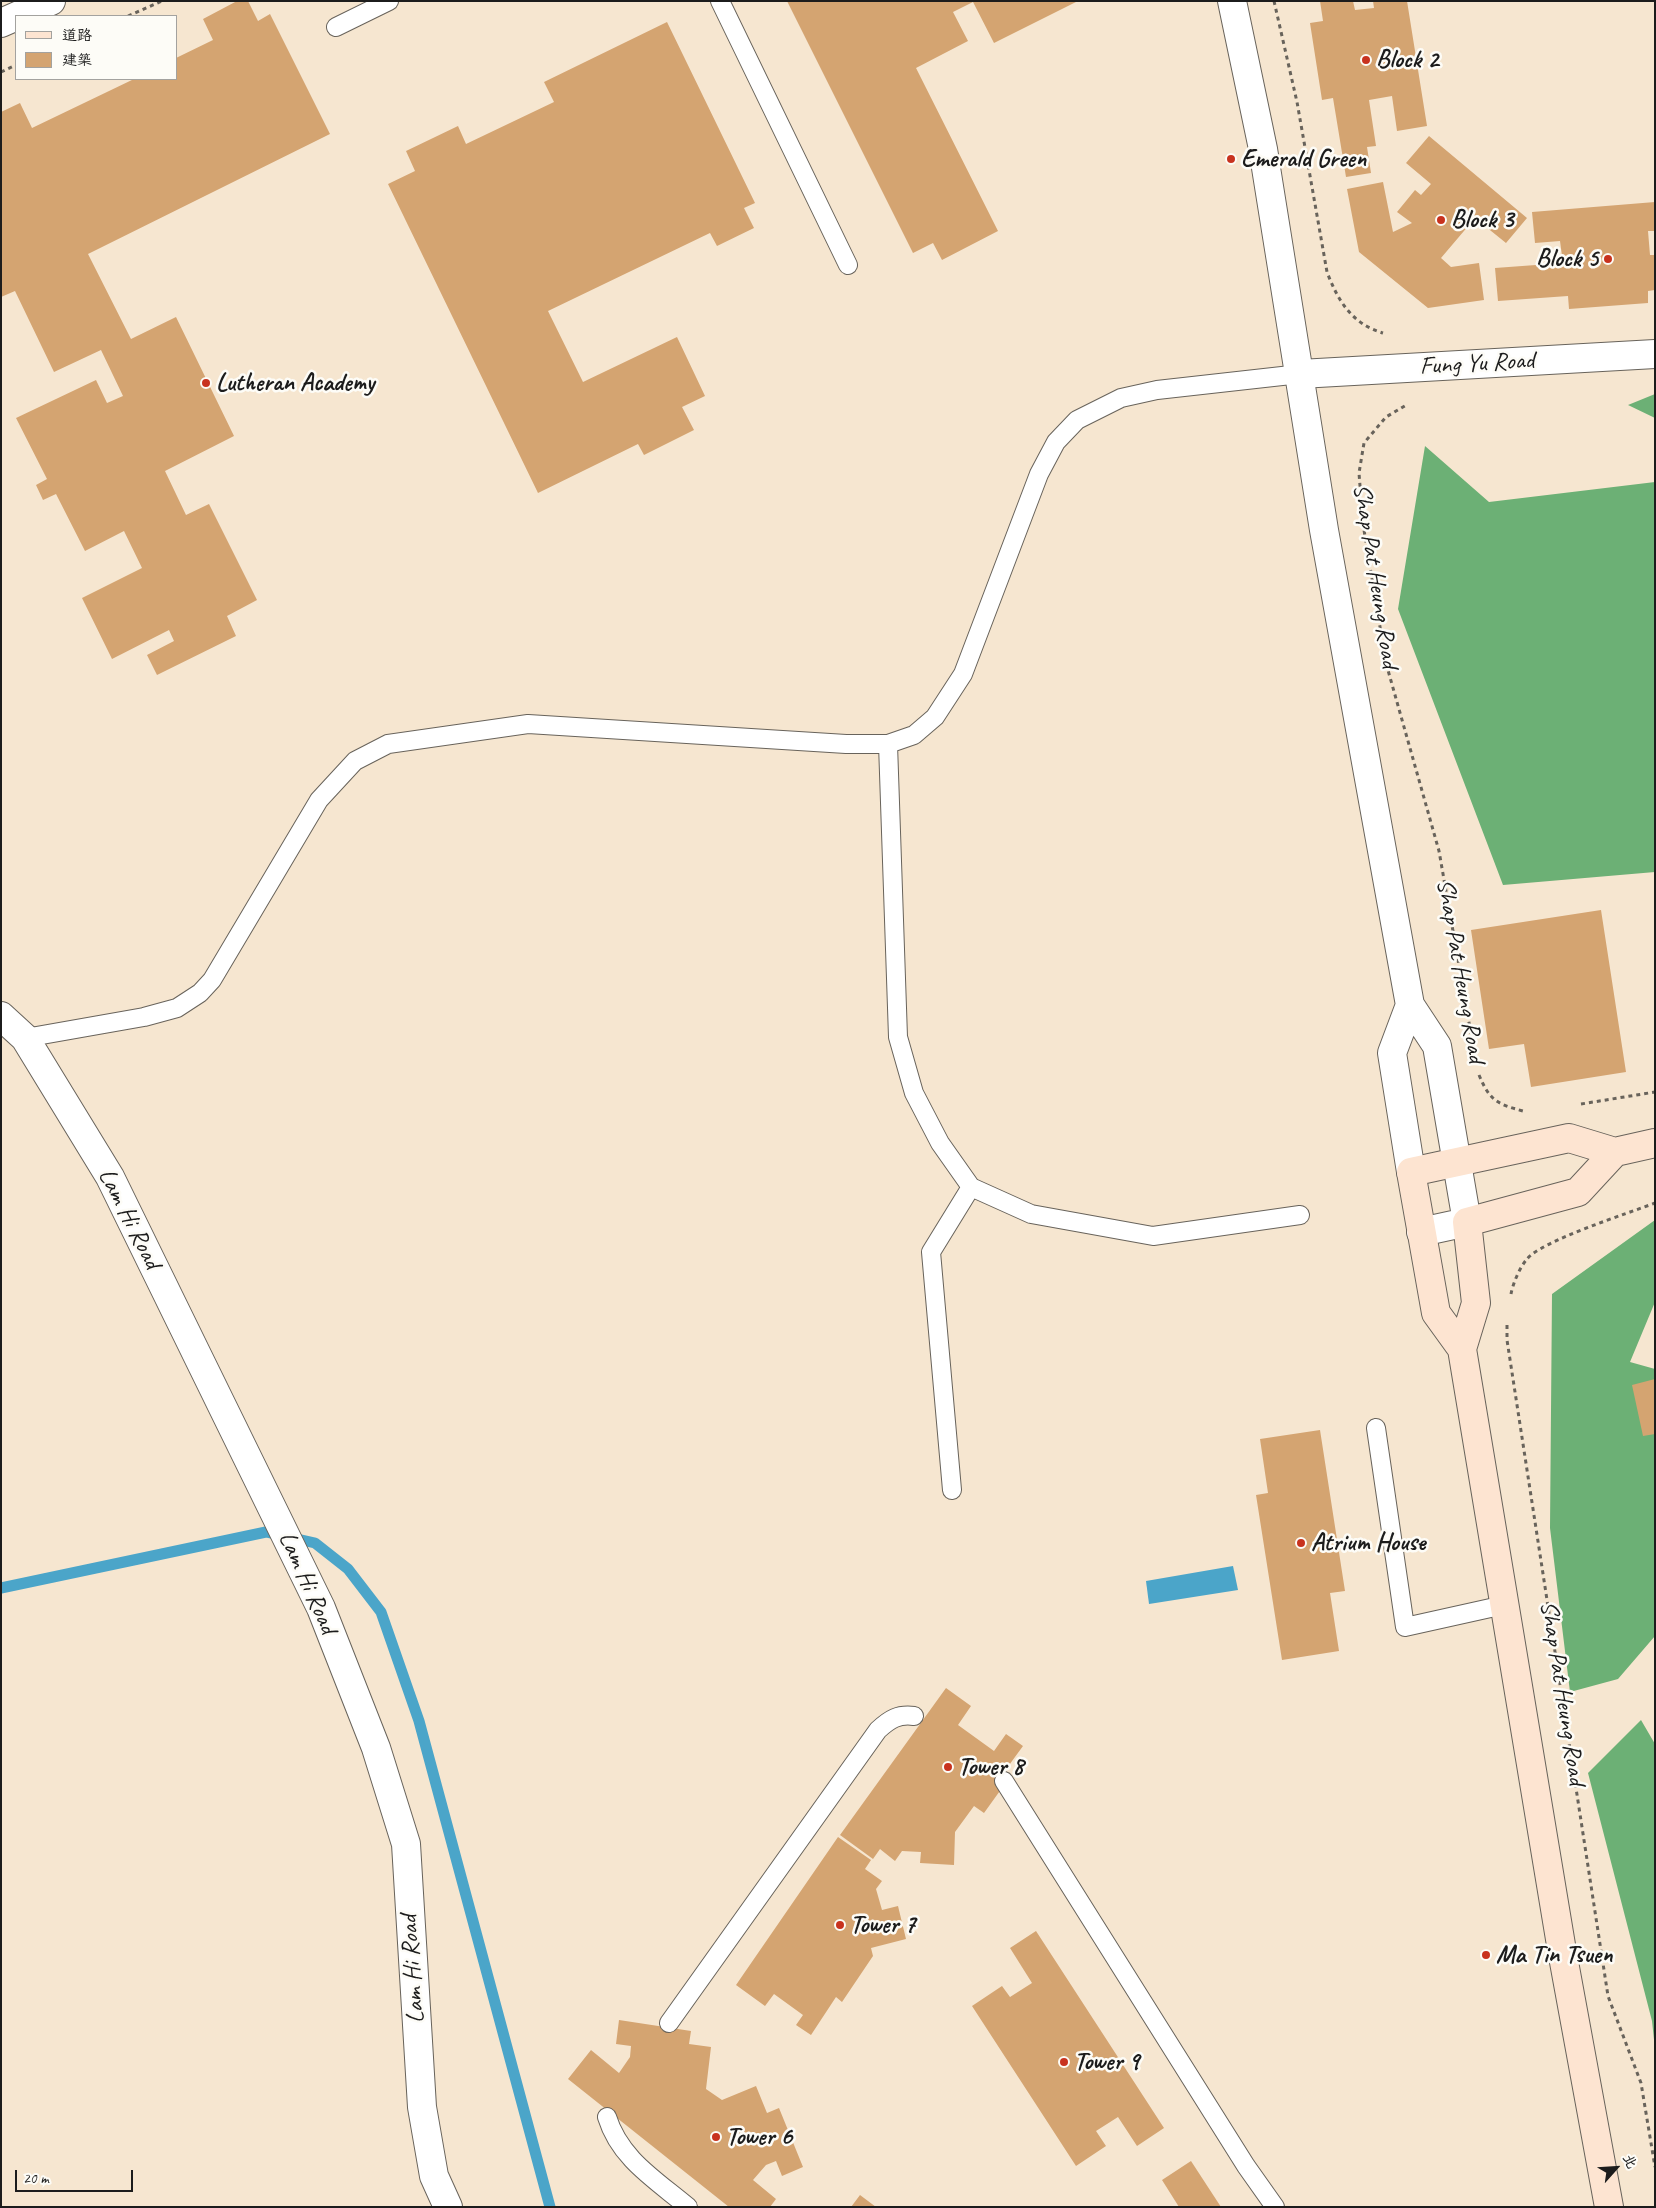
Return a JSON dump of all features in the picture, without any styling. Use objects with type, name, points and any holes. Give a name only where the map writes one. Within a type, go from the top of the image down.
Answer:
[{"type":"main road","points":[[1411,1172],[1569,1138],[1615,1152],[1655,1143]]},
{"type":"main road","points":[[1467,1222],[1578,1192],[1615,1152]]},
{"type":"main road","name":"Shap Pat Heung Road","points":[[1411,1172],[1436,1313],[1462,1349]]},
{"type":"main road","name":"Shap Pat Heung Road","points":[[1467,1222],[1476,1303],[1462,1349],[1562,1951],[1609,2207]]},
{"type":"street","points":[[19,15],[51,1]]},
{"type":"street","name":"Shap Pat Heung Road","points":[[1232,1],[1263,149],[1326,539],[1410,1005],[1437,1046],[1467,1222]]},
{"type":"street","points":[[1,23],[15,17]]},
{"type":"street","name":"Fung Yu Road","points":[[1300,374],[1655,354]]},
{"type":"street","name":"Shap Pat Heung Road","points":[[1410,1005],[1392,1053],[1411,1172]]},
{"type":"street","name":"Lam Hi Road","points":[[1,1016],[25,1038],[110,1178],[321,1608],[376,1748],[406,1844],[422,2108],[434,2176],[448,2207]]},
{"type":"street","points":[[1421,1232],[1467,1222]]},
{"type":"lane","points":[[336,27],[389,1]]},
{"type":"lane","points":[[720,1],[848,264]]},
{"type":"lane","points":[[25,1038],[144,1017],[177,1008],[200,993],[212,980],[320,800],[355,761],[388,744],[528,724],[846,744],[888,744],[914,735],[935,717],[963,674],[1039,474],[1056,442],[1077,420],[1121,398],[1157,390],[1300,374]]},
{"type":"lane","points":[[888,744],[898,1037],[914,1093],[940,1143],[971,1187],[1031,1214],[1153,1236],[1300,1216]]},
{"type":"lane","points":[[952,1490],[931,1252],[971,1187]]},
{"type":"lane","points":[[1376,1428],[1405,1627],[1504,1605]]},
{"type":"lane","points":[[669,2023],[878,1730],[890,1719],[903,1715],[914,1716]]},
{"type":"lane","points":[[1004,1780],[1246,2166],[1275,2207]]},
{"type":"lane","points":[[607,2118],[612,2135],[623,2150],[688,2207]]},
{"type":"path","points":[[130,15],[162,1]]},
{"type":"path","points":[[1274,1],[1297,102],[1327,272],[1334,290],[1348,312],[1372,330],[1391,335]]},
{"type":"path","points":[[1,72],[15,65]]},
{"type":"path","name":"Shap Pat Heung Road","points":[[1383,646],[1363,524],[1359,473],[1364,443],[1386,417],[1404,405],[1430,398],[1426,366]]},
{"type":"path","name":"Shap Pat Heung Road","points":[[1384,655],[1439,851],[1473,1044]]},
{"type":"path","name":"Shap Pat Heung Road","points":[[1478,1072],[1486,1093],[1502,1105],[1523,1111],[1533,1110]]},
{"type":"path","points":[[1580,1104],[1655,1092]]},
{"type":"path","points":[[1510,1303],[1512,1287],[1527,1258],[1546,1245],[1655,1203]]},
{"type":"path","name":"Shap Pat Heung Road","points":[[1508,1318],[1507,1340],[1608,1996],[1641,2083],[1655,2167]]},
{"type":"green space","points":[[1655,394],[1655,418],[1628,405]]},
{"type":"green space","points":[[1425,446],[1489,502],[1655,482],[1655,872],[1503,885],[1398,609]]},
{"type":"green space","points":[[1655,1220],[1655,1302],[1630,1362],[1655,1369],[1655,1636],[1618,1679],[1570,1692],[1550,1528],[1552,1294]]},
{"type":"green space","points":[[1641,1720],[1655,1744],[1655,2049],[1652,2021],[1588,1773]]},
{"type":"water","points":[[1233,1566],[1238,1590],[1149,1604],[1146,1581]]},
{"type":"building","points":[[237,1],[248,1],[258,21],[270,14],[330,134],[88,254],[131,339],[176,317],[234,436],[165,471],[186,515],[209,504],[257,600],[227,616],[236,636],[157,675],[147,655],[174,641],[169,630],[112,659],[82,598],[142,568],[124,531],[85,551],[56,494],[43,500],[36,485],[47,479],[16,418],[96,380],[107,403],[123,396],[101,350],[54,372],[15,291],[1,297],[1,112],[20,103],[32,128],[132,80],[178,80],[178,57],[213,40],[203,19]]},
{"type":"building","points":[[787,1],[1078,1],[994,43],[973,2],[953,12],[968,41],[916,68],[998,231],[942,260],[933,243],[913,253]]},
{"type":"building","name":"Block 2","points":[[1320,1],[1353,1],[1355,10],[1374,8],[1373,1],[1407,1],[1427,126],[1397,131],[1392,96],[1369,100],[1376,146],[1367,147],[1371,173],[1346,177],[1333,98],[1322,100],[1310,23],[1323,21]]},
{"type":"building","points":[[667,22],[755,203],[744,208],[754,228],[717,246],[710,233],[548,311],[583,382],[677,337],[705,396],[682,407],[694,430],[644,455],[638,444],[538,493],[388,184],[415,171],[406,151],[458,126],[466,144],[554,102],[544,82]]},
{"type":"building","name":"Block 3","points":[[1429,136],[1527,218],[1506,243],[1475,218],[1441,258],[1451,267],[1479,263],[1484,300],[1428,308],[1359,252],[1347,189],[1383,182],[1393,232],[1412,223],[1397,212],[1415,190],[1421,195],[1431,184],[1406,163]]},
{"type":"building","name":"Block 5","points":[[1655,202],[1655,231],[1648,231],[1650,255],[1655,255],[1655,290],[1648,291],[1648,303],[1569,309],[1568,296],[1498,301],[1495,268],[1563,263],[1560,241],[1535,243],[1532,212]]},
{"type":"building","points":[[1601,910],[1626,1072],[1531,1087],[1524,1044],[1489,1049],[1471,930]]},
{"type":"building","points":[[1655,1379],[1655,1434],[1643,1436],[1632,1385]]},
{"type":"building","name":"Atrium House","points":[[1320,1430],[1345,1591],[1330,1593],[1339,1651],[1282,1660],[1256,1495],[1268,1493],[1260,1439]]},
{"type":"building","name":"Tower 8","points":[[946,1688],[971,1706],[958,1725],[994,1751],[1006,1734],[1023,1746],[996,1783],[1002,1788],[984,1813],[974,1806],[955,1832],[954,1865],[920,1863],[921,1852],[902,1851],[895,1861],[880,1849],[873,1859],[840,1835]]},
{"type":"building","name":"Tower 7","points":[[838,1837],[871,1860],[865,1869],[882,1881],[876,1889],[882,1910],[898,1906],[906,1939],[871,1948],[873,1956],[842,2002],[836,1997],[811,2035],[796,2025],[803,2015],[774,1994],[765,2006],[736,1985]]},
{"type":"building","name":"Tower 9","points":[[1036,1931],[1164,2128],[1137,2146],[1118,2117],[1096,2131],[1106,2146],[1076,2166],[972,2006],[1002,1986],[1010,1997],[1032,1983],[1010,1948]]},
{"type":"building","name":"Tower 6","points":[[619,2020],[691,2031],[689,2044],[711,2047],[706,2089],[722,2100],[756,2086],[767,2113],[779,2108],[803,2167],[782,2176],[776,2161],[766,2165],[753,2180],[776,2199],[770,2207],[729,2207],[568,2079],[591,2050],[619,2073],[630,2057],[631,2046],[616,2044]]},
{"type":"building","points":[[1191,2161],[1221,2207],[1179,2207],[1162,2180]]},
{"type":"building","points":[[860,2195],[876,2207],[851,2207]]},
{"type":"waterway","points":[[1,1588],[266,1532],[315,1543],[348,1569],[381,1612],[419,1721],[550,2207]]},
{"type":"place","name":"Block 2","points":[[1366,60]]},
{"type":"place","name":"Emerald Green","points":[[1231,159]]},
{"type":"place","name":"Block 3","points":[[1441,220]]},
{"type":"place","name":"Block 5","points":[[1608,259]]},
{"type":"place","name":"Lutheran Academy","points":[[206,383]]},
{"type":"place","name":"Atrium House","points":[[1301,1543]]},
{"type":"place","name":"Tower 8","points":[[948,1767]]},
{"type":"place","name":"Tower 7","points":[[840,1925]]},
{"type":"place","name":"Ma Tin Tsuen","points":[[1486,1955]]},
{"type":"place","name":"Tower 9","points":[[1064,2062]]},
{"type":"place","name":"Tower 6","points":[[716,2137]]}]
